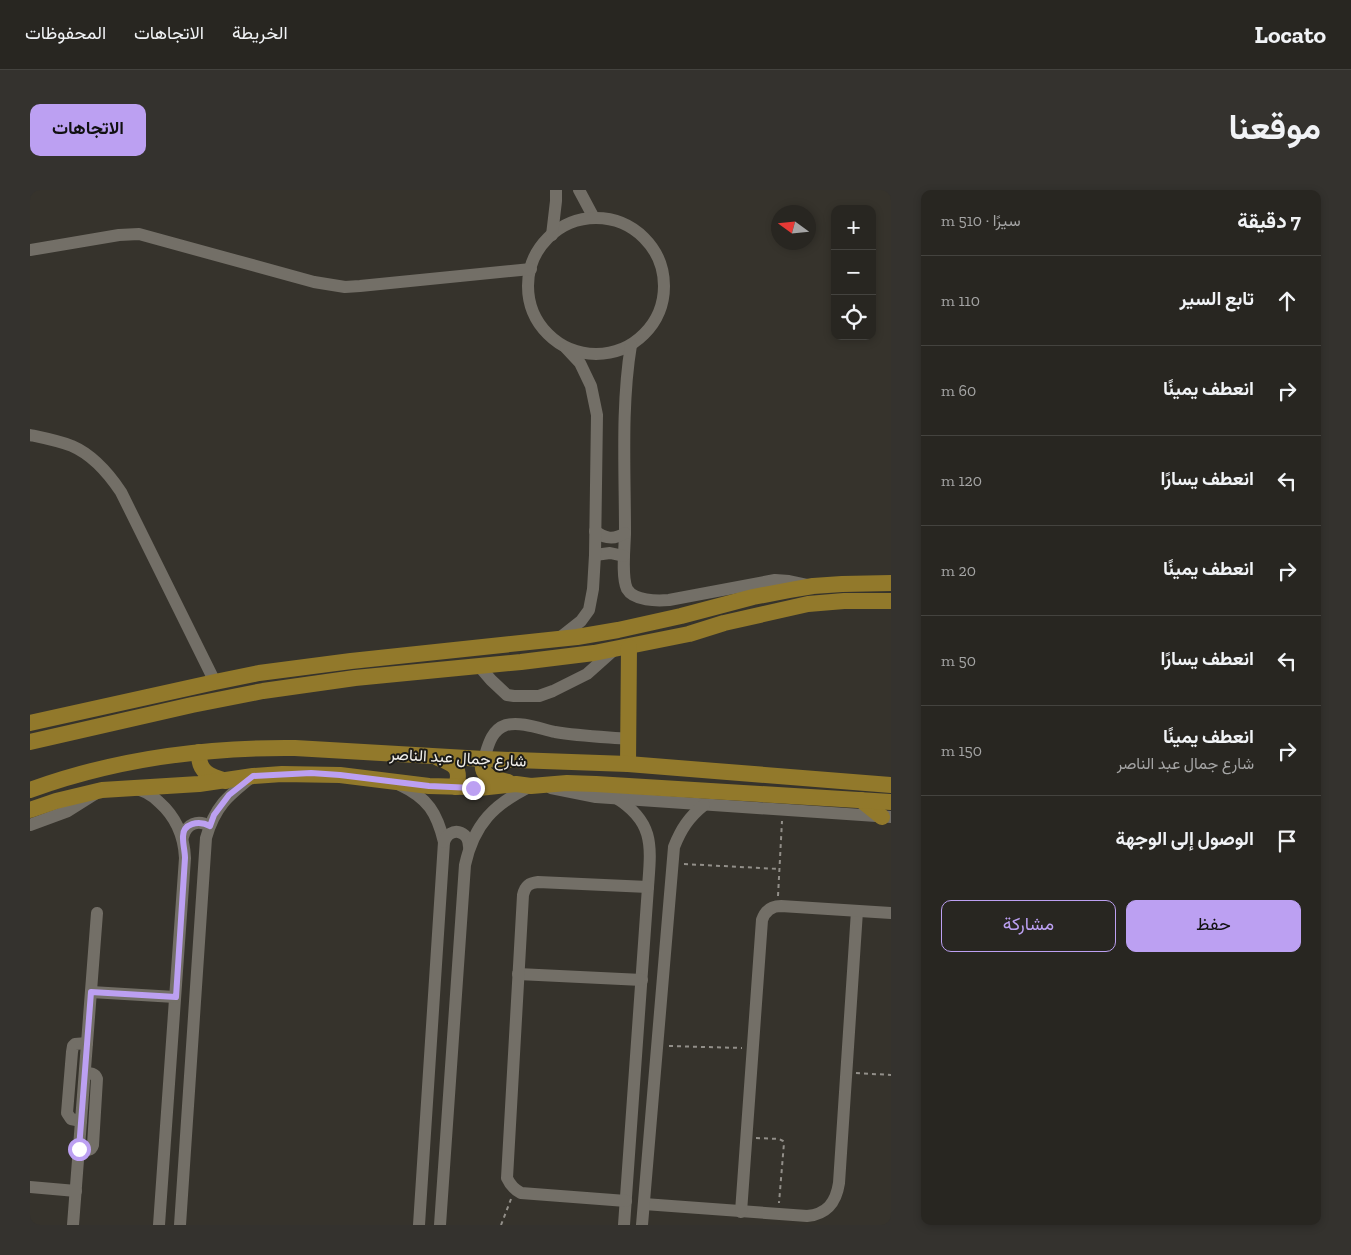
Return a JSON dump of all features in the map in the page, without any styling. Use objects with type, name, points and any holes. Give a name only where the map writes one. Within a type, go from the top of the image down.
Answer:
[{"type":"main road","points":[[30,723],[259,673],[361,660],[556,640],[618,630],[681,616],[753,596],[813,586],[891,583]]},
{"type":"main road","points":[[30,742],[192,705],[263,691],[355,678],[558,658],[622,648],[689,634],[724,623],[808,604],[891,601]]},
{"type":"main road","points":[[622,648],[628,764]]},
{"type":"main road","points":[[259,673],[263,691]]},
{"type":"main road","name":"شارع جمال عبد الناصر","points":[[30,790],[107,767],[161,756],[240,748],[295,748],[484,759],[628,764],[891,785]]},
{"type":"main road","points":[[198,752],[203,769],[213,777],[226,781]]},
{"type":"main road","points":[[432,756],[454,765],[458,776],[456,787]]},
{"type":"main road","points":[[484,759],[482,768],[488,776],[529,785]]},
{"type":"main road","name":"شارع جمال عبد الناصر","points":[[30,810],[56,801],[102,790],[199,784],[253,776],[311,773],[429,786],[479,788],[576,784],[625,785],[891,802]]},
{"type":"main road","points":[[861,800],[887,817]]},
{"type":"street","points":[[552,235],[556,190]]},
{"type":"street","points":[[579,190],[594,218]]},
{"type":"street","points":[[556,640],[581,621],[589,610],[593,589],[596,555],[597,415],[591,386],[580,364],[564,346],[549,335],[538,320],[531,302],[529,284],[531,269],[542,245],[552,235],[571,223],[594,218],[614,220],[632,228],[647,241],[658,258],[664,277],[664,297],[658,316],[646,332],[631,345],[609,353],[586,354],[564,346]]},
{"type":"street","points":[[30,250],[119,235],[139,234],[314,282],[345,287],[531,269]]},
{"type":"street","points":[[631,345],[625,406],[625,533],[623,572],[627,589],[634,596],[655,602],[775,580],[813,586]]},
{"type":"street","points":[[30,435],[72,446],[87,455],[112,478],[121,492],[215,682]]},
{"type":"street","points":[[595,531],[607,538],[613,538],[625,533]]},
{"type":"street","points":[[596,555],[624,556]]},
{"type":"street","points":[[479,666],[507,695],[539,696],[587,674],[622,648]]},
{"type":"street","points":[[484,759],[491,739],[497,730],[506,725],[520,724],[556,732],[628,740]]},
{"type":"street","points":[[180,1225],[205,852],[214,815],[229,795],[253,776]]},
{"type":"street","points":[[391,781],[414,792],[425,801],[434,813],[444,842],[419,1225]]},
{"type":"street","points":[[440,1225],[465,865],[469,847],[477,832],[486,818],[498,806],[529,785],[616,798],[887,817]]},
{"type":"street","points":[[125,788],[140,790],[154,797],[166,808],[183,837],[185,858],[159,1225]]},
{"type":"street","points":[[30,825],[68,811],[102,790]]},
{"type":"street","points":[[616,798],[635,813],[648,834],[650,846],[624,1225]]},
{"type":"street","points":[[642,1225],[674,846],[678,834],[685,823],[704,805]]},
{"type":"street","points":[[183,837],[187,828],[191,825],[200,823],[210,826]]},
{"type":"street","points":[[444,842],[448,834],[457,832],[468,839],[469,847]]},
{"type":"street","points":[[650,860],[655,854],[662,852],[669,856],[672,863]]},
{"type":"street","points":[[626,1201],[521,1193],[514,1190],[507,1178],[523,895],[524,890],[532,882],[648,887]]},
{"type":"street","points":[[741,1212],[762,920],[767,910],[777,906],[891,913]]},
{"type":"street","points":[[644,1204],[814,1216],[828,1208],[834,1201],[839,1183],[857,911]]},
{"type":"street","points":[[73,1225],[97,913]]},
{"type":"street","points":[[518,974],[642,980]]},
{"type":"street","points":[[91,992],[175,1002],[194,1008]]},
{"type":"street","points":[[81,1121],[71,1119],[67,1113],[72,1052],[75,1044],[87,1043]]},
{"type":"street","points":[[79,1149],[90,1150],[94,1145],[97,1079],[93,1074],[85,1073]]},
{"type":"street","points":[[632,1111],[652,1112]]},
{"type":"street","points":[[30,1187],[76,1191]]},
{"type":"street","points":[[420,1198],[442,1200]]},
{"type":"path","points":[[777,906],[782,810]]},
{"type":"path","points":[[672,863],[779,869]]},
{"type":"path","points":[[656,1045],[753,1049]]},
{"type":"path","points":[[846,1073],[891,1075]]},
{"type":"path","points":[[746,1137],[780,1139],[784,1143],[778,1214]]},
{"type":"path","points":[[501,1225],[514,1190]]},
{"type":"route","points":[[79,1149],[91,992],[176,997],[185,858],[183,837],[187,828],[195,823],[210,826],[221,804],[229,795],[253,776],[311,773],[429,786],[473,788]]}]
